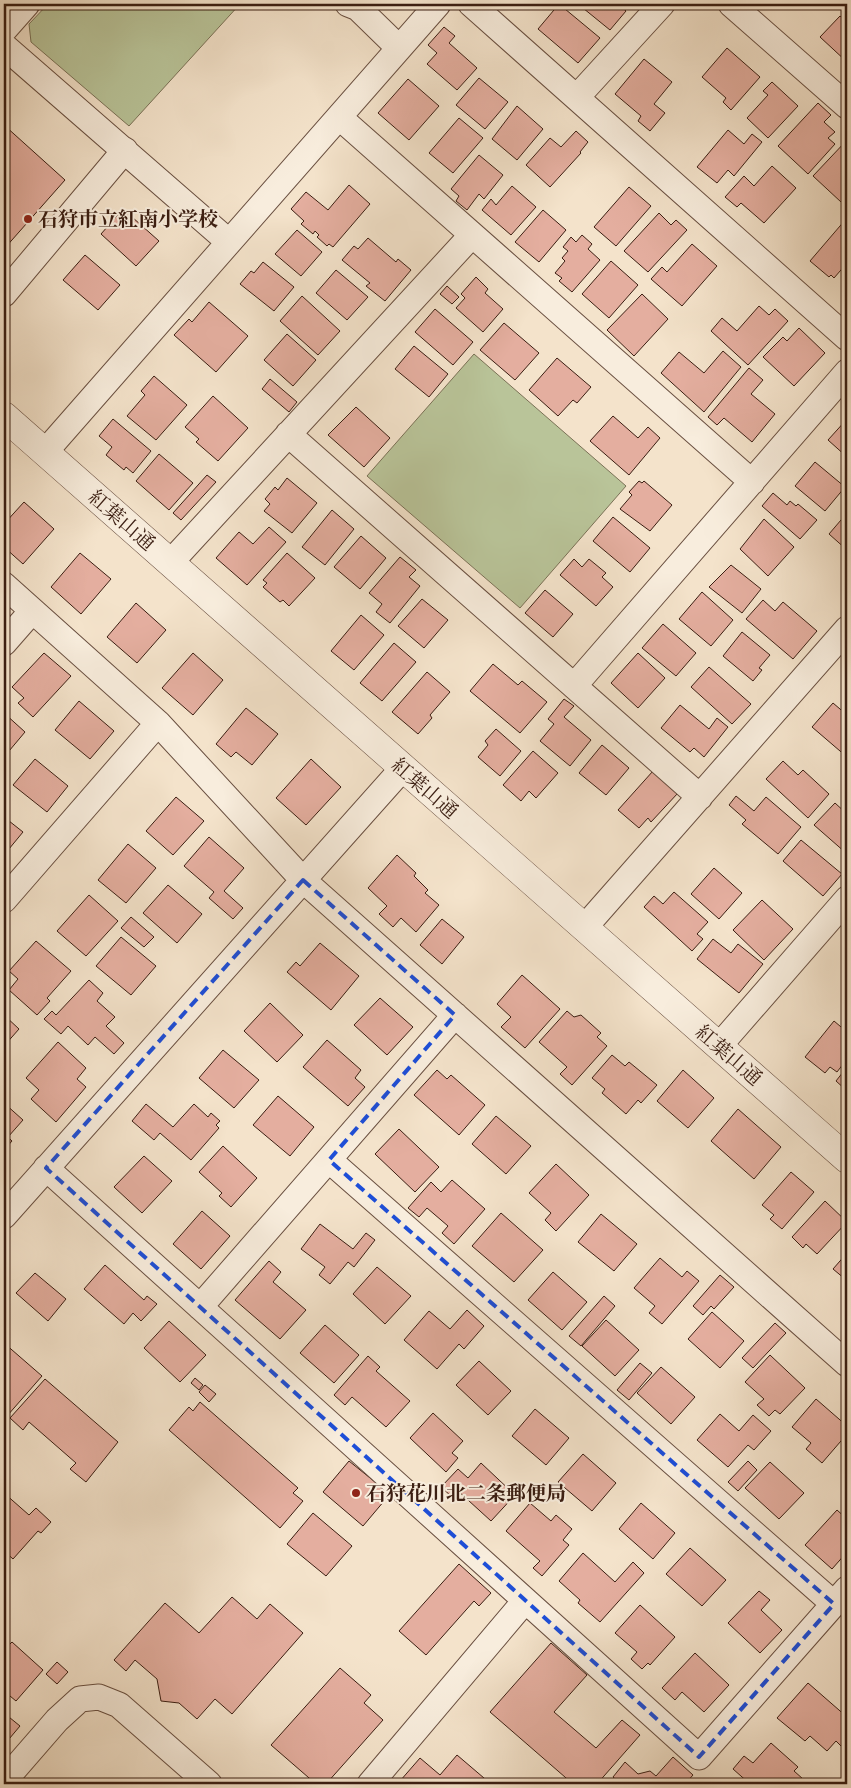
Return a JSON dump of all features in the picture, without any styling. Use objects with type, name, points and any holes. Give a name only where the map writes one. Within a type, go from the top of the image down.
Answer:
[{"type":"street","points":[[4,30],[27,4]]},
{"type":"street","points":[[348,4],[358,8],[399,48]]},
{"type":"street","points":[[44,452],[438,4]]},
{"type":"street","points":[[471,4],[847,338]]},
{"type":"street","points":[[577,97],[662,4]]},
{"type":"street","points":[[731,4],[847,106]]},
{"type":"street","points":[[4,46],[228,242]]},
{"type":"street","points":[[339,117],[752,482]]},
{"type":"street","points":[[4,294],[125,150]]},
{"type":"street","points":[[170,563],[472,235]]},
{"type":"street","points":[[574,686],[847,372]]},
{"type":"street","name":"紅葉山通","points":[[4,416],[847,1159]]},
{"type":"street","points":[[288,434],[700,797]]},
{"type":"street","points":[[4,585],[158,722],[303,880],[847,1364]]},
{"type":"street","points":[[4,643],[32,611]]},
{"type":"street","points":[[584,928],[847,630]]},
{"type":"street","points":[[4,900],[158,722]]},
{"type":"street","points":[[4,1216],[403,768]]},
{"type":"street","points":[[719,1046],[845,905]]},
{"type":"street","points":[[200,1307],[455,1015]]},
{"type":"street","points":[[46,1168],[524,1602],[699,1757],[841,1596],[329,1160]]},
{"type":"street","points":[[370,1784],[524,1602]]},
{"type":"street","points":[[4,1781],[57,1720],[80,1699],[99,1697],[119,1705],[210,1784]]},
{"type":"highlighted area","points":[[303,880],[455,1015],[329,1160],[834,1604],[699,1757],[46,1168]]},
{"type":"green space","points":[[48,4],[240,4],[129,126],[31,42],[29,24]]},
{"type":"green space","points":[[474,354],[626,486],[520,608],[367,476]]},
{"type":"building","points":[[559,4],[600,38],[578,63],[538,29]]},
{"type":"building","points":[[578,4],[618,4],[626,11],[610,30]]},
{"type":"building","points":[[840,16],[847,22],[847,62],[820,37]]},
{"type":"building","points":[[444,27],[455,36],[449,43],[477,68],[457,90],[427,64],[437,53],[428,45]]},
{"type":"building","points":[[727,48],[760,77],[731,110],[723,102],[726,98],[702,77]]},
{"type":"building","points":[[644,59],[672,82],[654,104],[665,113],[650,131],[638,121],[641,116],[615,94]]},
{"type":"building","points":[[479,78],[508,102],[485,129],[456,105]]},
{"type":"building","points":[[408,79],[439,106],[409,140],[378,113]]},
{"type":"building","points":[[772,82],[798,106],[768,138],[747,118],[768,95],[763,91]]},
{"type":"building","points":[[818,103],[831,115],[824,122],[835,132],[828,138],[835,144],[808,174],[778,146]]},
{"type":"building","points":[[517,106],[543,129],[517,160],[492,139]]},
{"type":"building","points":[[459,118],[483,138],[453,173],[429,153]]},
{"type":"building","points":[[4,125],[65,180],[4,249]]},
{"type":"building","points":[[728,130],[744,144],[752,134],[762,142],[734,176],[728,170],[717,183],[697,167]]},
{"type":"building","points":[[576,131],[588,142],[581,153],[550,187],[526,165],[550,138],[561,147]]},
{"type":"building","points":[[847,140],[847,196],[841,202],[813,176]]},
{"type":"building","points":[[479,155],[503,175],[484,199],[479,194],[467,210],[456,201],[459,196],[451,189]]},
{"type":"building","points":[[772,166],[796,188],[764,223],[741,203],[737,207],[725,197],[744,176],[754,186]]},
{"type":"building","points":[[349,185],[370,204],[333,247],[329,244],[327,246],[317,237],[319,235],[315,231],[313,234],[301,224],[304,221],[291,209],[306,192],[328,210]]},
{"type":"building","points":[[512,186],[536,207],[511,235],[482,210],[491,199],[496,205]]},
{"type":"building","points":[[629,187],[651,206],[616,246],[594,227]]},
{"type":"building","points":[[123,209],[159,241],[136,266],[101,234]]},
{"type":"building","points":[[543,210],[566,230],[539,262],[515,242]]},
{"type":"building","points":[[659,213],[671,225],[676,220],[687,230],[648,272],[624,251]]},
{"type":"building","points":[[846,219],[847,263],[834,278],[831,275],[829,277],[810,261]]},
{"type":"building","points":[[297,230],[322,252],[301,276],[275,254]]},
{"type":"building","points":[[582,235],[592,244],[588,249],[600,260],[572,292],[559,281],[562,278],[555,273],[565,261],[562,258],[568,251],[563,247],[571,237],[576,242]]},
{"type":"building","points":[[368,238],[396,262],[398,259],[411,270],[385,301],[366,286],[370,283],[342,260],[354,246],[358,249]]},
{"type":"building","points":[[692,244],[717,266],[682,306],[651,279],[662,267],[667,272]]},
{"type":"building","points":[[85,255],[120,285],[98,310],[63,280]]},
{"type":"building","points":[[611,261],[638,285],[609,318],[582,294]]},
{"type":"building","points":[[263,262],[294,287],[274,311],[240,284],[251,271],[254,273]]},
{"type":"building","points":[[336,270],[368,297],[347,320],[316,293]]},
{"type":"building","points":[[476,277],[488,289],[485,293],[503,309],[483,332],[456,308],[465,298],[461,294]]},
{"type":"building","points":[[447,286],[459,297],[452,304],[440,294]]},
{"type":"building","points":[[642,294],[668,319],[634,356],[607,330]]},
{"type":"building","points":[[302,296],[340,331],[318,355],[280,321]]},
{"type":"building","points":[[209,302],[248,336],[216,372],[174,335],[189,319],[192,322]]},
{"type":"building","points":[[759,306],[769,315],[775,309],[788,321],[748,365],[711,331],[722,318],[737,331]]},
{"type":"building","points":[[435,309],[473,342],[453,365],[415,332]]},
{"type":"building","points":[[504,323],[539,353],[515,380],[480,350]]},
{"type":"building","points":[[799,328],[825,353],[794,386],[763,357],[783,337],[787,341]]},
{"type":"building","points":[[287,334],[316,360],[293,386],[264,360]]},
{"type":"building","points":[[414,346],[448,374],[429,397],[395,369]]},
{"type":"building","points":[[723,351],[741,367],[704,412],[661,373],[679,352],[704,373]]},
{"type":"building","points":[[557,358],[591,387],[577,403],[573,400],[558,416],[529,390]]},
{"type":"building","points":[[749,368],[763,380],[751,394],[775,414],[752,442],[724,418],[717,425],[708,417]]},
{"type":"building","points":[[154,376],[187,405],[156,440],[127,416],[145,395],[141,391]]},
{"type":"building","points":[[270,379],[297,402],[289,412],[262,389]]},
{"type":"building","points":[[213,396],[248,428],[218,461],[196,442],[199,439],[185,427]]},
{"type":"building","points":[[356,407],[390,438],[364,467],[328,435]]},
{"type":"building","points":[[613,416],[638,438],[648,427],[660,438],[629,475],[590,441]]},
{"type":"building","points":[[113,419],[151,451],[133,473],[126,467],[124,470],[106,455],[112,447],[99,436]]},
{"type":"building","points":[[847,419],[847,457],[828,440]]},
{"type":"building","points":[[159,454],[193,483],[169,510],[136,481]]},
{"type":"building","points":[[815,462],[845,487],[825,511],[795,486]]},
{"type":"building","points":[[207,475],[216,482],[181,520],[173,513]]},
{"type":"building","points":[[287,478],[317,503],[292,533],[264,511],[270,504],[265,499],[275,487],[278,490]]},
{"type":"building","points":[[639,481],[642,483],[644,481],[672,505],[650,531],[620,509],[632,495],[629,492]]},
{"type":"building","points":[[773,493],[787,505],[790,501],[796,506],[798,504],[817,520],[800,539],[762,506]]},
{"type":"building","points":[[24,502],[54,529],[23,564],[4,547],[4,524]]},
{"type":"building","points":[[332,510],[354,529],[325,565],[302,547]]},
{"type":"building","points":[[847,513],[847,550],[829,534]]},
{"type":"building","points":[[613,517],[650,548],[630,572],[593,541]]},
{"type":"building","points":[[764,519],[794,547],[768,576],[740,549]]},
{"type":"building","points":[[269,527],[286,542],[247,585],[216,558],[239,532],[253,544]]},
{"type":"building","points":[[361,536],[386,558],[360,589],[334,567]]},
{"type":"building","points":[[80,553],[111,579],[81,614],[51,587]]},
{"type":"building","points":[[287,553],[315,578],[289,606],[283,600],[280,602],[263,587],[267,583],[263,580]]},
{"type":"building","points":[[400,557],[416,570],[409,577],[420,586],[390,623],[376,612],[382,604],[369,593]]},
{"type":"building","points":[[574,559],[582,567],[589,559],[606,573],[602,577],[613,587],[596,606],[560,575]]},
{"type":"building","points":[[731,565],[761,589],[742,613],[709,587]]},
{"type":"building","points":[[545,590],[573,614],[553,637],[525,613]]},
{"type":"building","points":[[702,592],[733,620],[711,646],[679,619]]},
{"type":"building","points":[[422,599],[448,620],[424,648],[398,626]]},
{"type":"building","points":[[763,600],[775,611],[783,602],[817,631],[793,659],[746,619]]},
{"type":"building","points":[[136,603],[166,630],[137,663],[107,637]]},
{"type":"building","points":[[361,615],[384,635],[354,670],[331,651]]},
{"type":"building","points":[[663,624],[696,653],[676,676],[642,648]]},
{"type":"building","points":[[742,632],[770,655],[759,668],[762,670],[753,681],[723,656]]},
{"type":"building","points":[[394,643],[416,662],[382,701],[360,683]]},
{"type":"building","points":[[44,653],[71,676],[33,717],[18,703],[24,698],[12,687]]},
{"type":"building","points":[[193,653],[223,680],[193,715],[162,688]]},
{"type":"building","points":[[638,653],[665,678],[638,708],[611,683]]},
{"type":"building","points":[[493,664],[518,685],[522,681],[547,702],[520,733],[470,691]]},
{"type":"building","points":[[709,667],[751,704],[732,724],[691,687]]},
{"type":"building","points":[[427,672],[450,692],[430,715],[432,718],[418,734],[392,712]]},
{"type":"building","points":[[564,699],[574,706],[564,717],[591,740],[570,766],[540,741],[554,724],[548,719]]},
{"type":"building","points":[[79,701],[114,731],[90,759],[55,730]]},
{"type":"building","points":[[833,703],[847,715],[847,757],[812,727]]},
{"type":"building","points":[[680,705],[709,729],[717,718],[728,727],[704,757],[694,748],[690,752],[661,728]]},
{"type":"building","points":[[246,708],[278,734],[252,765],[236,752],[231,757],[216,744]]},
{"type":"building","points":[[4,713],[25,732],[4,757]]},
{"type":"building","points":[[496,729],[521,751],[500,776],[478,757],[488,745],[485,741]]},
{"type":"building","points":[[602,745],[629,768],[606,795],[579,773]]},
{"type":"building","points":[[533,751],[558,773],[536,798],[529,791],[521,801],[503,785]]},
{"type":"building","points":[[35,759],[68,786],[47,812],[13,785]]},
{"type":"building","points":[[311,759],[341,787],[306,825],[276,798]]},
{"type":"building","points":[[783,761],[798,775],[803,770],[829,794],[808,818],[766,779]]},
{"type":"building","points":[[653,771],[678,793],[651,822],[648,818],[639,828],[618,810]]},
{"type":"building","points":[[736,796],[754,811],[766,797],[801,827],[778,854],[742,824],[746,820],[729,805]]},
{"type":"building","points":[[176,797],[204,821],[173,855],[146,831]]},
{"type":"building","points":[[835,803],[847,814],[846,853],[814,825]]},
{"type":"building","points":[[4,817],[23,832],[4,855]]},
{"type":"building","points":[[209,837],[244,868],[224,891],[243,908],[233,919],[209,898],[214,892],[184,866]]},
{"type":"building","points":[[801,840],[842,874],[823,896],[783,861]]},
{"type":"building","points":[[128,844],[156,868],[126,903],[98,880]]},
{"type":"building","points":[[397,855],[416,873],[414,876],[428,890],[425,893],[439,905],[416,932],[401,918],[393,927],[379,914],[387,906],[368,888]]},
{"type":"building","points":[[714,868],[742,893],[719,919],[691,894]]},
{"type":"building","points":[[168,885],[202,914],[177,943],[143,913]]},
{"type":"building","points":[[674,892],[708,922],[697,934],[703,939],[692,951],[644,907],[654,896],[663,904]]},
{"type":"building","points":[[89,895],[118,921],[86,956],[57,931]]},
{"type":"building","points":[[762,900],[793,929],[764,960],[733,930]]},
{"type":"building","points":[[131,917],[154,937],[144,947],[121,928]]},
{"type":"building","points":[[442,919],[464,937],[442,964],[420,945]]},
{"type":"building","points":[[121,937],[156,966],[131,995],[96,966]]},
{"type":"building","points":[[713,939],[731,953],[738,944],[763,964],[739,993],[697,959]]},
{"type":"building","points":[[36,941],[71,971],[47,998],[50,1001],[37,1015],[9,990],[18,979],[9,971]]},
{"type":"building","points":[[320,943],[359,976],[331,1010],[287,972],[296,962],[300,966]]},
{"type":"building","points":[[522,975],[560,1009],[525,1048],[501,1027],[511,1017],[497,1004]]},
{"type":"building","points":[[89,980],[103,993],[97,1001],[115,1017],[106,1026],[124,1043],[114,1054],[95,1037],[88,1045],[68,1026],[61,1034],[44,1019],[52,1011],[56,1015]]},
{"type":"building","points":[[380,998],[413,1027],[387,1055],[354,1025]]},
{"type":"building","points":[[270,1003],[303,1035],[277,1062],[244,1031]]},
{"type":"building","points":[[567,1011],[574,1017],[581,1015],[601,1033],[597,1037],[607,1046],[572,1085],[560,1074],[567,1067],[539,1042]]},
{"type":"building","points":[[4,1015],[19,1029],[4,1046]]},
{"type":"building","points":[[834,1021],[847,1032],[847,1059],[837,1072],[830,1067],[825,1073],[805,1057]]},
{"type":"building","points":[[327,1040],[361,1070],[355,1078],[365,1087],[348,1106],[303,1067]]},
{"type":"building","points":[[58,1042],[86,1068],[77,1079],[86,1087],[56,1122],[31,1099],[39,1090],[26,1078]]},
{"type":"building","points":[[223,1050],[259,1080],[234,1108],[199,1078]]},
{"type":"building","points":[[612,1055],[625,1066],[629,1062],[657,1085],[641,1103],[638,1100],[626,1114],[602,1093],[605,1089],[592,1078]]},
{"type":"building","points":[[847,1067],[847,1089],[846,1090],[836,1081]]},
{"type":"building","points":[[437,1070],[447,1079],[451,1075],[485,1105],[459,1135],[414,1095]]},
{"type":"building","points":[[683,1070],[714,1098],[688,1128],[657,1101]]},
{"type":"building","points":[[278,1096],[314,1127],[290,1156],[253,1125]]},
{"type":"building","points":[[4,1103],[23,1120],[8,1137],[12,1141],[4,1150]]},
{"type":"building","points":[[146,1104],[173,1127],[194,1104],[208,1117],[211,1113],[220,1121],[216,1125],[219,1128],[191,1160],[160,1133],[154,1140],[132,1121]]},
{"type":"building","points":[[738,1109],[781,1147],[754,1179],[711,1141]]},
{"type":"building","points":[[496,1116],[531,1146],[506,1174],[472,1144]]},
{"type":"building","points":[[399,1129],[439,1167],[415,1192],[375,1154]]},
{"type":"building","points":[[223,1146],[257,1178],[231,1207],[219,1196],[222,1193],[199,1172]]},
{"type":"building","points":[[144,1156],[172,1181],[142,1213],[114,1187]]},
{"type":"building","points":[[556,1164],[589,1195],[556,1231],[545,1220],[551,1213],[529,1193]]},
{"type":"building","points":[[791,1172],[814,1192],[782,1229],[770,1219],[774,1215],[762,1205]]},
{"type":"building","points":[[452,1180],[485,1209],[454,1244],[442,1233],[448,1226],[427,1208],[419,1217],[408,1208],[431,1182],[441,1192]]},
{"type":"building","points":[[825,1201],[847,1222],[817,1254],[806,1244],[803,1248],[792,1237]]},
{"type":"building","points":[[202,1211],[230,1236],[201,1269],[173,1244]]},
{"type":"building","points":[[501,1213],[543,1250],[514,1282],[472,1246]]},
{"type":"building","points":[[601,1214],[637,1244],[614,1271],[578,1242]]},
{"type":"building","points":[[320,1224],[353,1249],[366,1233],[375,1240],[354,1267],[348,1262],[330,1284],[319,1275],[325,1267],[301,1249]]},
{"type":"building","points":[[847,1253],[847,1287],[842,1283],[845,1279],[833,1269]]},
{"type":"building","points":[[660,1258],[682,1277],[687,1271],[699,1281],[662,1324],[649,1313],[655,1306],[634,1288]]},
{"type":"building","points":[[269,1261],[281,1272],[273,1282],[306,1310],[280,1339],[235,1300]]},
{"type":"building","points":[[105,1265],[144,1300],[147,1296],[157,1304],[141,1321],[133,1313],[124,1324],[84,1289]]},
{"type":"building","points":[[377,1267],[411,1296],[385,1324],[353,1294]]},
{"type":"building","points":[[553,1272],[587,1302],[562,1330],[528,1300]]},
{"type":"building","points":[[35,1273],[66,1299],[48,1321],[16,1293]]},
{"type":"building","points":[[720,1275],[734,1287],[714,1309],[711,1306],[703,1315],[693,1306]]},
{"type":"building","points":[[604,1296],[615,1306],[581,1346],[569,1336]]},
{"type":"building","points":[[467,1310],[484,1326],[464,1349],[459,1344],[437,1369],[404,1340],[429,1311],[450,1329]]},
{"type":"building","points":[[712,1312],[744,1341],[720,1368],[688,1339]]},
{"type":"building","points":[[606,1320],[639,1350],[615,1376],[582,1346]]},
{"type":"building","points":[[169,1321],[206,1355],[180,1382],[144,1348]]},
{"type":"building","points":[[775,1323],[786,1333],[753,1368],[742,1358]]},
{"type":"building","points":[[325,1325],[359,1355],[334,1383],[300,1353]]},
{"type":"building","points":[[4,1343],[42,1376],[7,1416],[4,1414]]},
{"type":"building","points":[[770,1355],[805,1388],[780,1414],[775,1410],[769,1416],[757,1405],[764,1399],[745,1382]]},
{"type":"building","points":[[368,1356],[380,1367],[376,1371],[410,1401],[386,1427],[352,1397],[345,1405],[334,1395]]},
{"type":"building","points":[[479,1361],[511,1391],[488,1415],[456,1385]]},
{"type":"building","points":[[640,1363],[652,1373],[629,1400],[617,1390]]},
{"type":"building","points":[[661,1367],[695,1397],[671,1424],[637,1393]]},
{"type":"building","points":[[195,1378],[203,1385],[199,1390],[191,1383]]},
{"type":"building","points":[[45,1379],[118,1442],[86,1482],[70,1469],[76,1463],[29,1422],[23,1430],[10,1418]]},
{"type":"building","points":[[205,1385],[216,1394],[209,1402],[199,1392]]},
{"type":"building","points":[[816,1399],[847,1426],[847,1434],[822,1463],[806,1449],[811,1443],[792,1427]]},
{"type":"building","points":[[200,1402],[298,1488],[293,1493],[303,1501],[280,1528],[169,1430],[189,1407],[193,1411]]},
{"type":"building","points":[[535,1409],[569,1438],[546,1465],[512,1436]]},
{"type":"building","points":[[433,1413],[463,1441],[452,1453],[458,1458],[446,1472],[410,1438]]},
{"type":"building","points":[[720,1414],[739,1431],[753,1415],[771,1431],[754,1450],[748,1445],[728,1467],[697,1440]]},
{"type":"building","points":[[583,1454],[616,1483],[592,1511],[558,1482]]},
{"type":"building","name":"石狩花川北二条郵便局","points":[[349,1461],[390,1494],[363,1526],[323,1492]]},
{"type":"building","points":[[748,1461],[757,1470],[738,1491],[728,1482]]},
{"type":"building","points":[[770,1462],[804,1493],[779,1519],[745,1488]]},
{"type":"building","points":[[481,1463],[515,1495],[491,1521],[457,1490],[451,1496],[441,1487],[458,1469],[468,1478]]},
{"type":"building","points":[[4,1493],[29,1515],[36,1508],[51,1522],[41,1533],[38,1531],[13,1559],[4,1551]]},
{"type":"building","points":[[530,1503],[551,1521],[556,1515],[572,1529],[563,1540],[569,1545],[542,1576],[533,1568],[540,1561],[506,1531]]},
{"type":"building","points":[[641,1503],[675,1533],[653,1559],[619,1529]]},
{"type":"building","points":[[837,1510],[847,1519],[847,1552],[832,1569],[805,1545]]},
{"type":"building","points":[[313,1513],[352,1546],[326,1576],[287,1544]]},
{"type":"building","points":[[690,1548],[726,1580],[702,1606],[666,1574]]},
{"type":"building","points":[[583,1553],[615,1582],[633,1562],[644,1573],[600,1622],[578,1603],[580,1600],[559,1581]]},
{"type":"building","points":[[459,1564],[491,1593],[479,1606],[474,1601],[426,1655],[399,1631]]},
{"type":"building","points":[[759,1591],[770,1600],[761,1610],[782,1630],[760,1653],[728,1623]]},
{"type":"building","points":[[232,1597],[257,1619],[270,1604],[303,1633],[232,1714],[215,1699],[197,1719],[179,1703],[161,1701],[157,1679],[135,1660],[126,1671],[114,1660],[165,1603],[199,1633]]},
{"type":"building","points":[[640,1605],[675,1637],[650,1665],[648,1663],[642,1669],[631,1659],[637,1652],[615,1633]]},
{"type":"building","points":[[4,1639],[10,1644],[12,1642],[43,1670],[16,1701],[4,1691]]},
{"type":"building","points":[[551,1643],[587,1675],[554,1712],[596,1748],[622,1720],[640,1735],[597,1784],[573,1784],[490,1712]]},
{"type":"building","points":[[695,1653],[729,1685],[704,1712],[682,1692],[675,1700],[662,1688]]},
{"type":"building","points":[[57,1662],[68,1672],[57,1684],[46,1674]]},
{"type":"building","points":[[340,1668],[371,1695],[364,1703],[383,1720],[326,1784],[316,1784],[271,1745]]},
{"type":"building","points":[[808,1683],[847,1717],[847,1738],[841,1746],[836,1741],[827,1751],[810,1736],[805,1741],[777,1718]]},
{"type":"building","points":[[4,1713],[20,1726],[4,1745]]},
{"type":"building","points":[[771,1743],[798,1767],[794,1771],[803,1779],[798,1784],[750,1784],[733,1769],[744,1756],[753,1763]]},
{"type":"building","points":[[457,1755],[491,1784],[403,1784],[400,1781],[420,1758],[440,1775]]},
{"type":"building","points":[[673,1757],[693,1775],[685,1784],[621,1784],[613,1777],[625,1762],[638,1774],[650,1771],[656,1776]]},
{"type":"place","name":"石狩市立紅南小学校","points":[[28,219]]},
{"type":"place","name":"石狩花川北二条郵便局","points":[[356,1493]]}]
